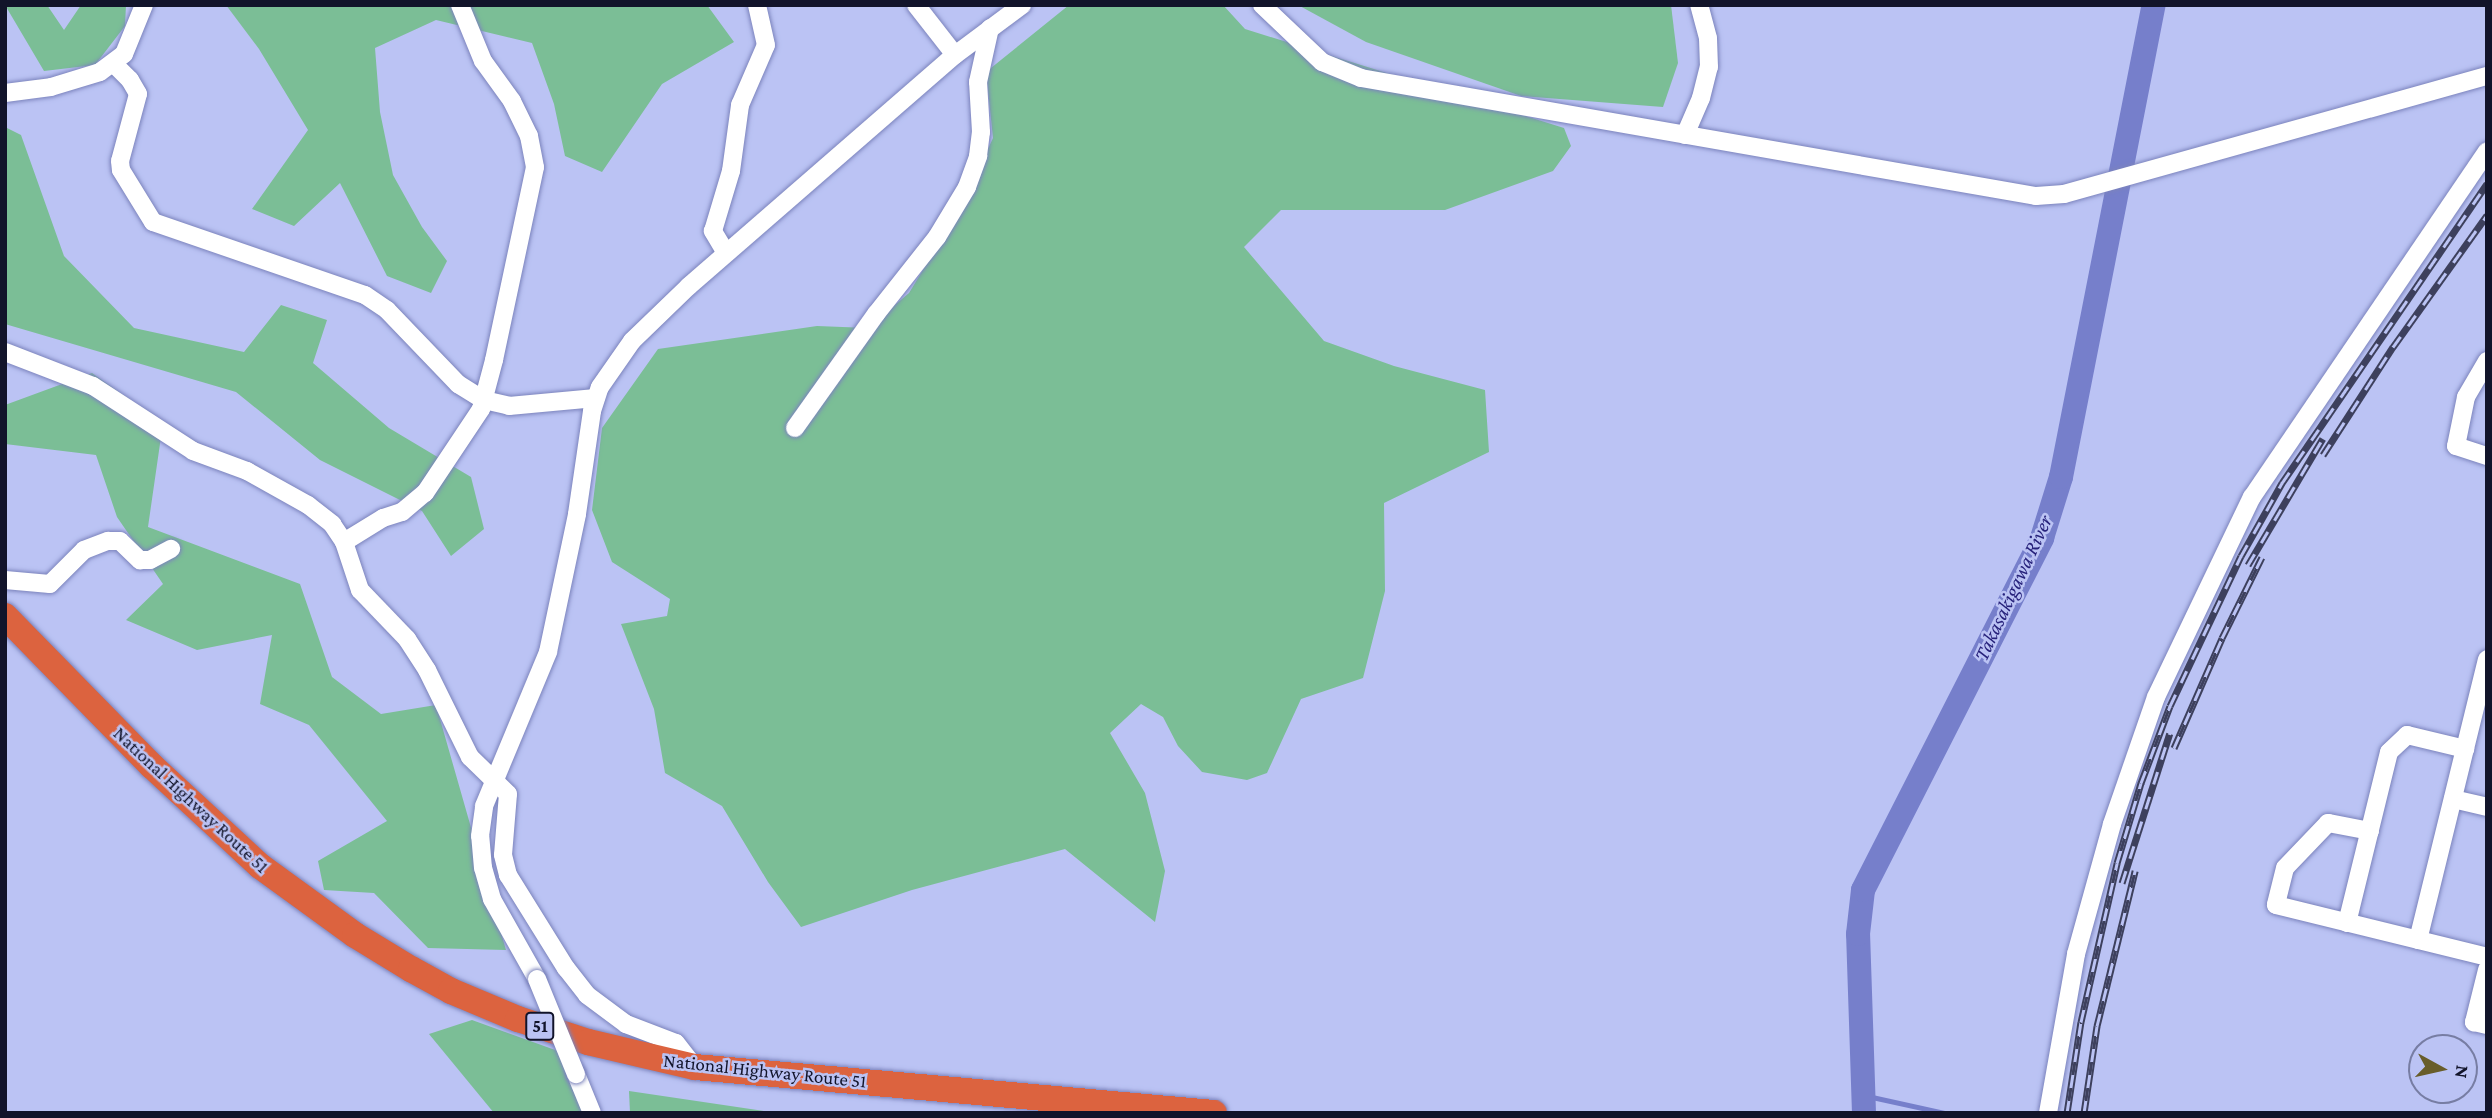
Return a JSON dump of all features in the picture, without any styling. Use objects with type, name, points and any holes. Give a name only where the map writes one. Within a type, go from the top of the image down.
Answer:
[{"type":"highway","name":"National Highway Route 51","points":[[5,616],[225,836],[306,902],[355,936],[451,990],[518,1019],[588,1042],[695,1067],[1213,1113]]},
{"type":"street","points":[[5,93],[71,83],[100,72],[124,54],[144,5]]},
{"type":"street","points":[[344,542],[383,518],[402,512],[425,494],[484,400],[535,167],[529,136],[512,101],[483,61],[460,5]]},
{"type":"street","points":[[726,253],[713,231],[731,171],[740,105],[766,45],[757,5]]},
{"type":"street","points":[[916,5],[956,55]]},
{"type":"street","points":[[592,1113],[537,979],[492,899],[482,868],[480,836],[484,806],[548,652],[577,514],[596,398],[611,368],[632,341],[726,253],[956,55],[1021,5]]},
{"type":"street","points":[[1262,5],[1322,62],[1342,73],[2036,196],[2064,194],[2487,76]]},
{"type":"street","points":[[1685,135],[1701,98],[1709,67],[1708,38],[1699,5]]},
{"type":"street","points":[[795,428],[876,314],[937,237],[967,187],[978,156],[982,132],[978,82],[990,29]]},
{"type":"street","points":[[113,63],[130,80],[138,94],[120,161],[121,170],[153,222],[365,295],[387,310],[458,384],[484,400],[509,406],[596,398]]},
{"type":"street","points":[[2048,1113],[2076,954],[2112,824],[2156,697],[2252,497],[2487,151]]},
{"type":"street","points":[[5,352],[93,386],[193,451],[247,471],[309,505],[332,524],[344,542],[360,590],[414,649],[444,702],[470,757],[508,794],[503,855],[508,875],[566,968],[587,995],[626,1024],[676,1043],[695,1067]]},
{"type":"street","points":[[2487,361],[2466,397],[2456,446],[2487,456]]},
{"type":"street","points":[[5,580],[50,584],[84,550],[108,541],[120,541],[140,560],[150,560],[171,549]]},
{"type":"street","points":[[2418,940],[2487,659]]},
{"type":"street","points":[[2347,923],[2389,752],[2407,735],[2465,749]]},
{"type":"street","points":[[2453,799],[2487,807]]},
{"type":"street","points":[[2370,831],[2328,823],[2285,868],[2276,905],[2487,957]]},
{"type":"street","points":[[2487,970],[2474,1022],[2487,1025]]},
{"type":"green space","points":[[5,5],[47,5],[64,30],[81,5],[126,5],[125,26],[95,65],[44,71]]},
{"type":"green space","points":[[226,5],[707,5],[734,42],[662,84],[602,172],[565,156],[554,104],[532,43],[436,20],[375,48],[380,112],[393,175],[422,227],[447,261],[431,293],[387,276],[340,183],[294,226],[252,209],[308,130],[259,49]]},
{"type":"green space","points":[[1069,5],[1223,5],[1245,29],[1564,128],[1571,146],[1553,171],[1445,210],[1281,210],[1244,247],[1324,341],[1394,366],[1485,390],[1489,452],[1384,503],[1385,591],[1363,678],[1301,699],[1267,773],[1247,780],[1202,772],[1178,746],[1163,717],[1141,704],[1110,733],[1145,793],[1165,871],[1155,922],[1065,849],[912,890],[801,927],[768,882],[722,806],[665,773],[654,709],[621,624],[667,616],[670,599],[612,562],[592,510],[602,428],[658,349],[817,326],[868,328],[909,293],[961,207],[993,138],[986,72]]},
{"type":"green space","points":[[1298,5],[1671,5],[1678,63],[1663,107],[1521,96],[1366,42]]},
{"type":"green space","points":[[5,127],[21,135],[64,256],[134,328],[244,352],[281,305],[327,320],[313,363],[389,428],[471,477],[484,529],[451,556],[422,511],[320,460],[236,392],[5,324]]},
{"type":"green space","points":[[92,373],[163,423],[148,527],[300,584],[332,677],[381,714],[436,705],[506,950],[428,948],[374,893],[324,890],[318,861],[387,821],[309,725],[260,704],[272,635],[197,650],[126,620],[163,584],[117,517],[96,455],[5,444],[5,405]]},
{"type":"green space","points":[[472,1020],[569,1055],[587,1113],[494,1113],[429,1034]]},
{"type":"green space","points":[[629,1091],[778,1113],[630,1113]]},
{"type":"waterway","name":"Takasakigawa River","points":[[1864,1113],[1858,934],[1863,890],[2042,538],[2061,477],[2154,5]]},
{"type":"waterway","points":[[1863,1095],[1945,1113]]},
{"type":"railway","points":[[2067,1113],[2081,1022],[2117,863],[2141,783],[2170,706],[2241,556],[2282,483],[2487,184]]},
{"type":"railway","points":[[2323,455],[2393,347],[2487,215]]},
{"type":"railway","points":[[2248,565],[2323,438]]},
{"type":"railway","points":[[2174,748],[2222,638],[2262,557]]},
{"type":"railway","points":[[2122,883],[2170,733]]},
{"type":"railway","points":[[2084,1113],[2097,1026],[2135,871]]}]
